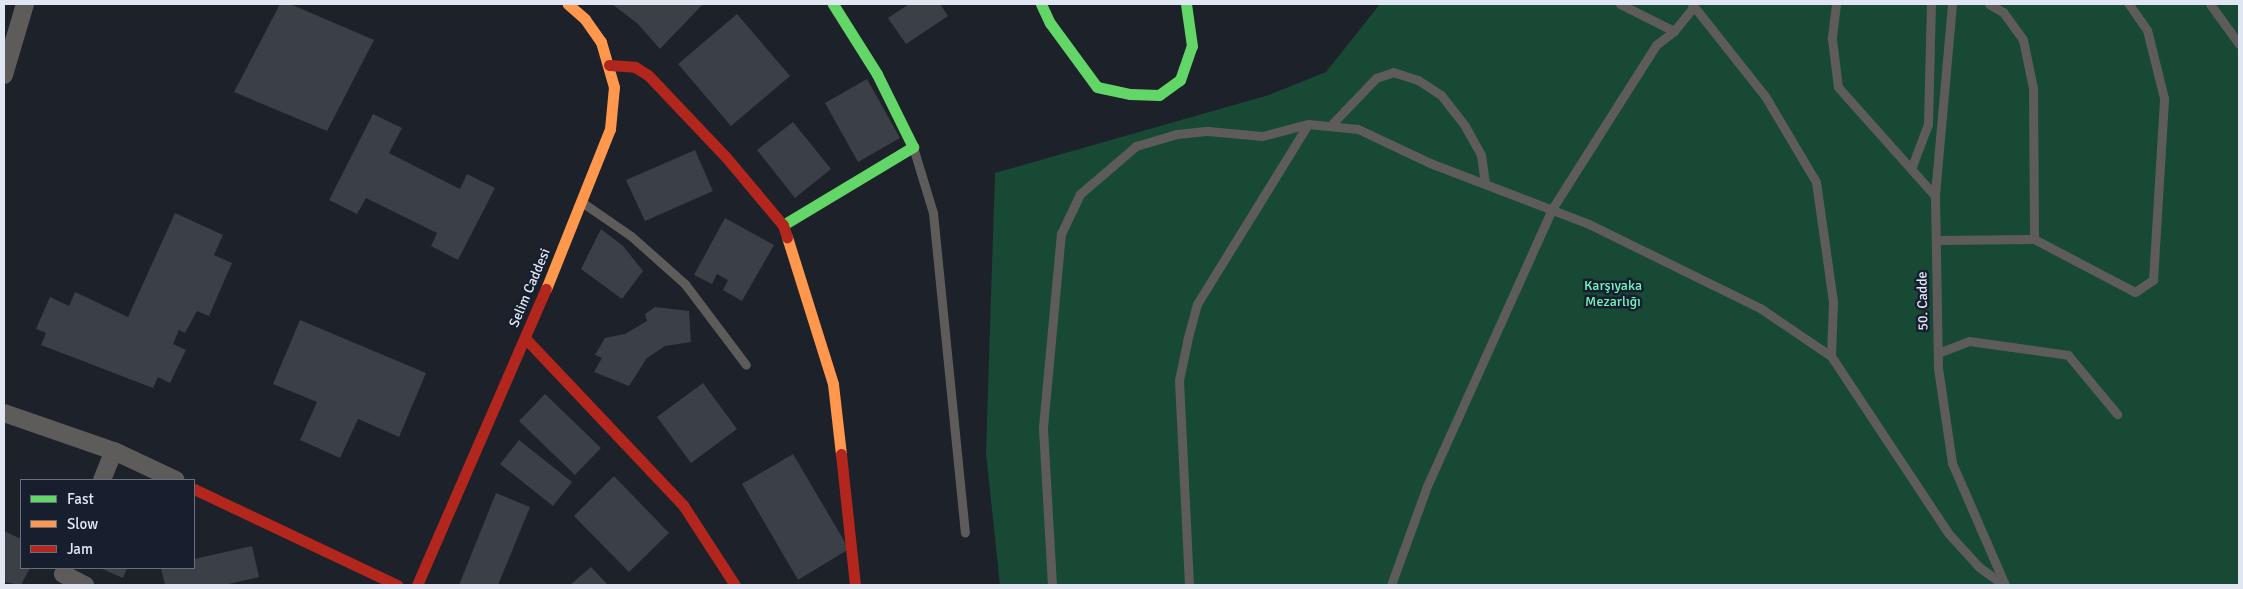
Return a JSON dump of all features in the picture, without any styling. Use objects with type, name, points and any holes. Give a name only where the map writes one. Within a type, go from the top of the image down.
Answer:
[{"type":"street","points":[[4,75],[25,4]]},
{"type":"street","name":"Selim Caddesi","points":[[417,585],[525,338],[610,129],[614,87],[609,65],[601,42],[585,19],[568,4]]},
{"type":"street","points":[[783,225],[913,147],[873,67],[833,4]]},
{"type":"street","points":[[1041,4],[1050,23],[1097,87],[1130,94],[1159,95],[1180,80],[1192,46],[1186,4]]},
{"type":"street","points":[[609,65],[635,67],[648,75],[725,156],[783,225],[833,384],[836,436],[855,585]]},
{"type":"street","points":[[525,338],[684,505],[735,585]]},
{"type":"street","points":[[4,413],[114,451],[174,479]]},
{"type":"street","points":[[102,479],[114,451]]},
{"type":"street","points":[[195,489],[397,585]]},
{"type":"street","points":[[62,576],[85,585]]},
{"type":"lane","points":[[1620,4],[1674,31]]},
{"type":"lane","points":[[1836,4],[1832,39],[1838,87],[1935,196]]},
{"type":"lane","points":[[1911,170],[1928,124],[1931,4]]},
{"type":"lane","name":"50. Cadde","points":[[1952,4],[1935,196],[1938,353],[1952,463],[2005,585]]},
{"type":"lane","points":[[1989,4],[2003,12],[2023,40],[2033,88],[2034,239]]},
{"type":"lane","points":[[1936,240],[2034,239],[2135,292],[2154,280],[2164,98],[2147,30],[2130,4]]},
{"type":"lane","points":[[2210,4],[2239,44]]},
{"type":"lane","points":[[1391,585],[1426,486],[1552,209],[1656,46],[1674,31],[1693,5],[1765,96],[1816,182],[1833,302],[1832,356]]},
{"type":"lane","points":[[1330,126],[1376,78],[1393,72],[1418,80],[1440,95],[1465,126],[1481,155],[1485,184]]},
{"type":"lane","points":[[1052,585],[1043,427],[1061,234],[1080,194],[1136,146],[1177,134],[1208,130],[1262,136],[1308,124],[1358,129],[1430,163],[1552,209],[1760,308],[1832,356],[1948,533],[1979,567],[2005,585]]},
{"type":"lane","points":[[1189,585],[1179,380],[1187,341],[1197,304],[1308,124]]},
{"type":"lane","points":[[913,147],[933,213],[965,532]]},
{"type":"lane","points":[[581,202],[631,236],[685,284],[746,365]]},
{"type":"lane","points":[[1938,353],[1969,341],[2068,355],[2117,414]]},
{"type":"green space","name":"Karşıyaka Mezarlığı","points":[[1380,4],[2239,4],[2239,585],[1000,585],[986,453],[995,173],[1269,95],[1326,72]]},
{"type":"building","points":[[280,4],[290,4],[374,40],[327,131],[234,92]]},
{"type":"building","points":[[612,4],[703,4],[660,49],[638,24]]},
{"type":"building","points":[[909,4],[940,4],[948,16],[906,44],[888,18]]},
{"type":"building","points":[[737,14],[790,76],[731,126],[678,64]]},
{"type":"building","points":[[867,79],[900,138],[858,162],[825,103]]},
{"type":"building","points":[[373,114],[402,128],[389,153],[460,189],[467,174],[495,188],[458,260],[431,246],[437,233],[366,198],[357,214],[329,200]]},
{"type":"building","points":[[793,122],[831,169],[795,198],[757,150]]},
{"type":"building","points":[[695,150],[713,191],[645,221],[626,180]]},
{"type":"building","points":[[175,213],[223,235],[214,255],[232,263],[209,316],[197,311],[185,333],[179,330],[173,344],[186,350],[170,383],[158,377],[153,388],[41,345],[46,333],[36,329],[50,297],[69,306],[75,292],[128,317]]},
{"type":"building","points":[[725,218],[774,245],[742,301],[723,290],[728,280],[717,274],[712,284],[694,275]]},
{"type":"building","points":[[601,229],[623,246],[643,271],[622,299],[581,269]]},
{"type":"building","points":[[655,307],[689,311],[691,342],[665,346],[647,358],[629,386],[594,372],[602,358],[595,355],[605,338],[625,334],[647,321],[645,314]]},
{"type":"building","points":[[300,320],[426,373],[399,437],[358,419],[340,458],[300,440],[317,402],[273,384]]},
{"type":"building","points":[[703,383],[737,429],[691,463],[657,417]]},
{"type":"building","points":[[545,394],[601,448],[575,475],[519,421]]},
{"type":"building","points":[[519,440],[572,482],[553,506],[500,464]]},
{"type":"building","points":[[793,454],[849,549],[798,580],[742,484]]},
{"type":"building","points":[[614,476],[669,533],[629,572],[574,516]]},
{"type":"building","points":[[496,493],[530,507],[498,585],[459,585]]},
{"type":"building","points":[[4,531],[20,539],[20,569],[29,569],[21,585],[4,582]]},
{"type":"building","points":[[252,546],[259,577],[224,585],[165,585],[161,569],[195,569],[195,559]]},
{"type":"building","points":[[591,567],[608,585],[570,585]]},
{"type":"building","points":[[102,569],[127,569],[123,578]]},
{"type":"traffic: fast","points":[[783,225],[913,147],[877,74],[833,4]]},
{"type":"traffic: fast","points":[[1041,4],[1050,23],[1097,87],[1130,94],[1159,95],[1180,80],[1192,46],[1186,4]]},
{"type":"traffic: slow","points":[[546,289],[610,129],[614,87],[601,42],[585,19],[568,4]]},
{"type":"traffic: slow","points":[[787,237],[833,384],[841,454]]},
{"type":"traffic: jam","points":[[609,65],[635,67],[648,75],[725,156],[783,225],[787,237]]},
{"type":"traffic: jam","points":[[417,585],[546,289]]},
{"type":"traffic: jam","points":[[525,338],[683,505],[735,585]]},
{"type":"traffic: jam","points":[[841,454],[855,585]]},
{"type":"traffic: jam","points":[[195,489],[397,585]]}]
